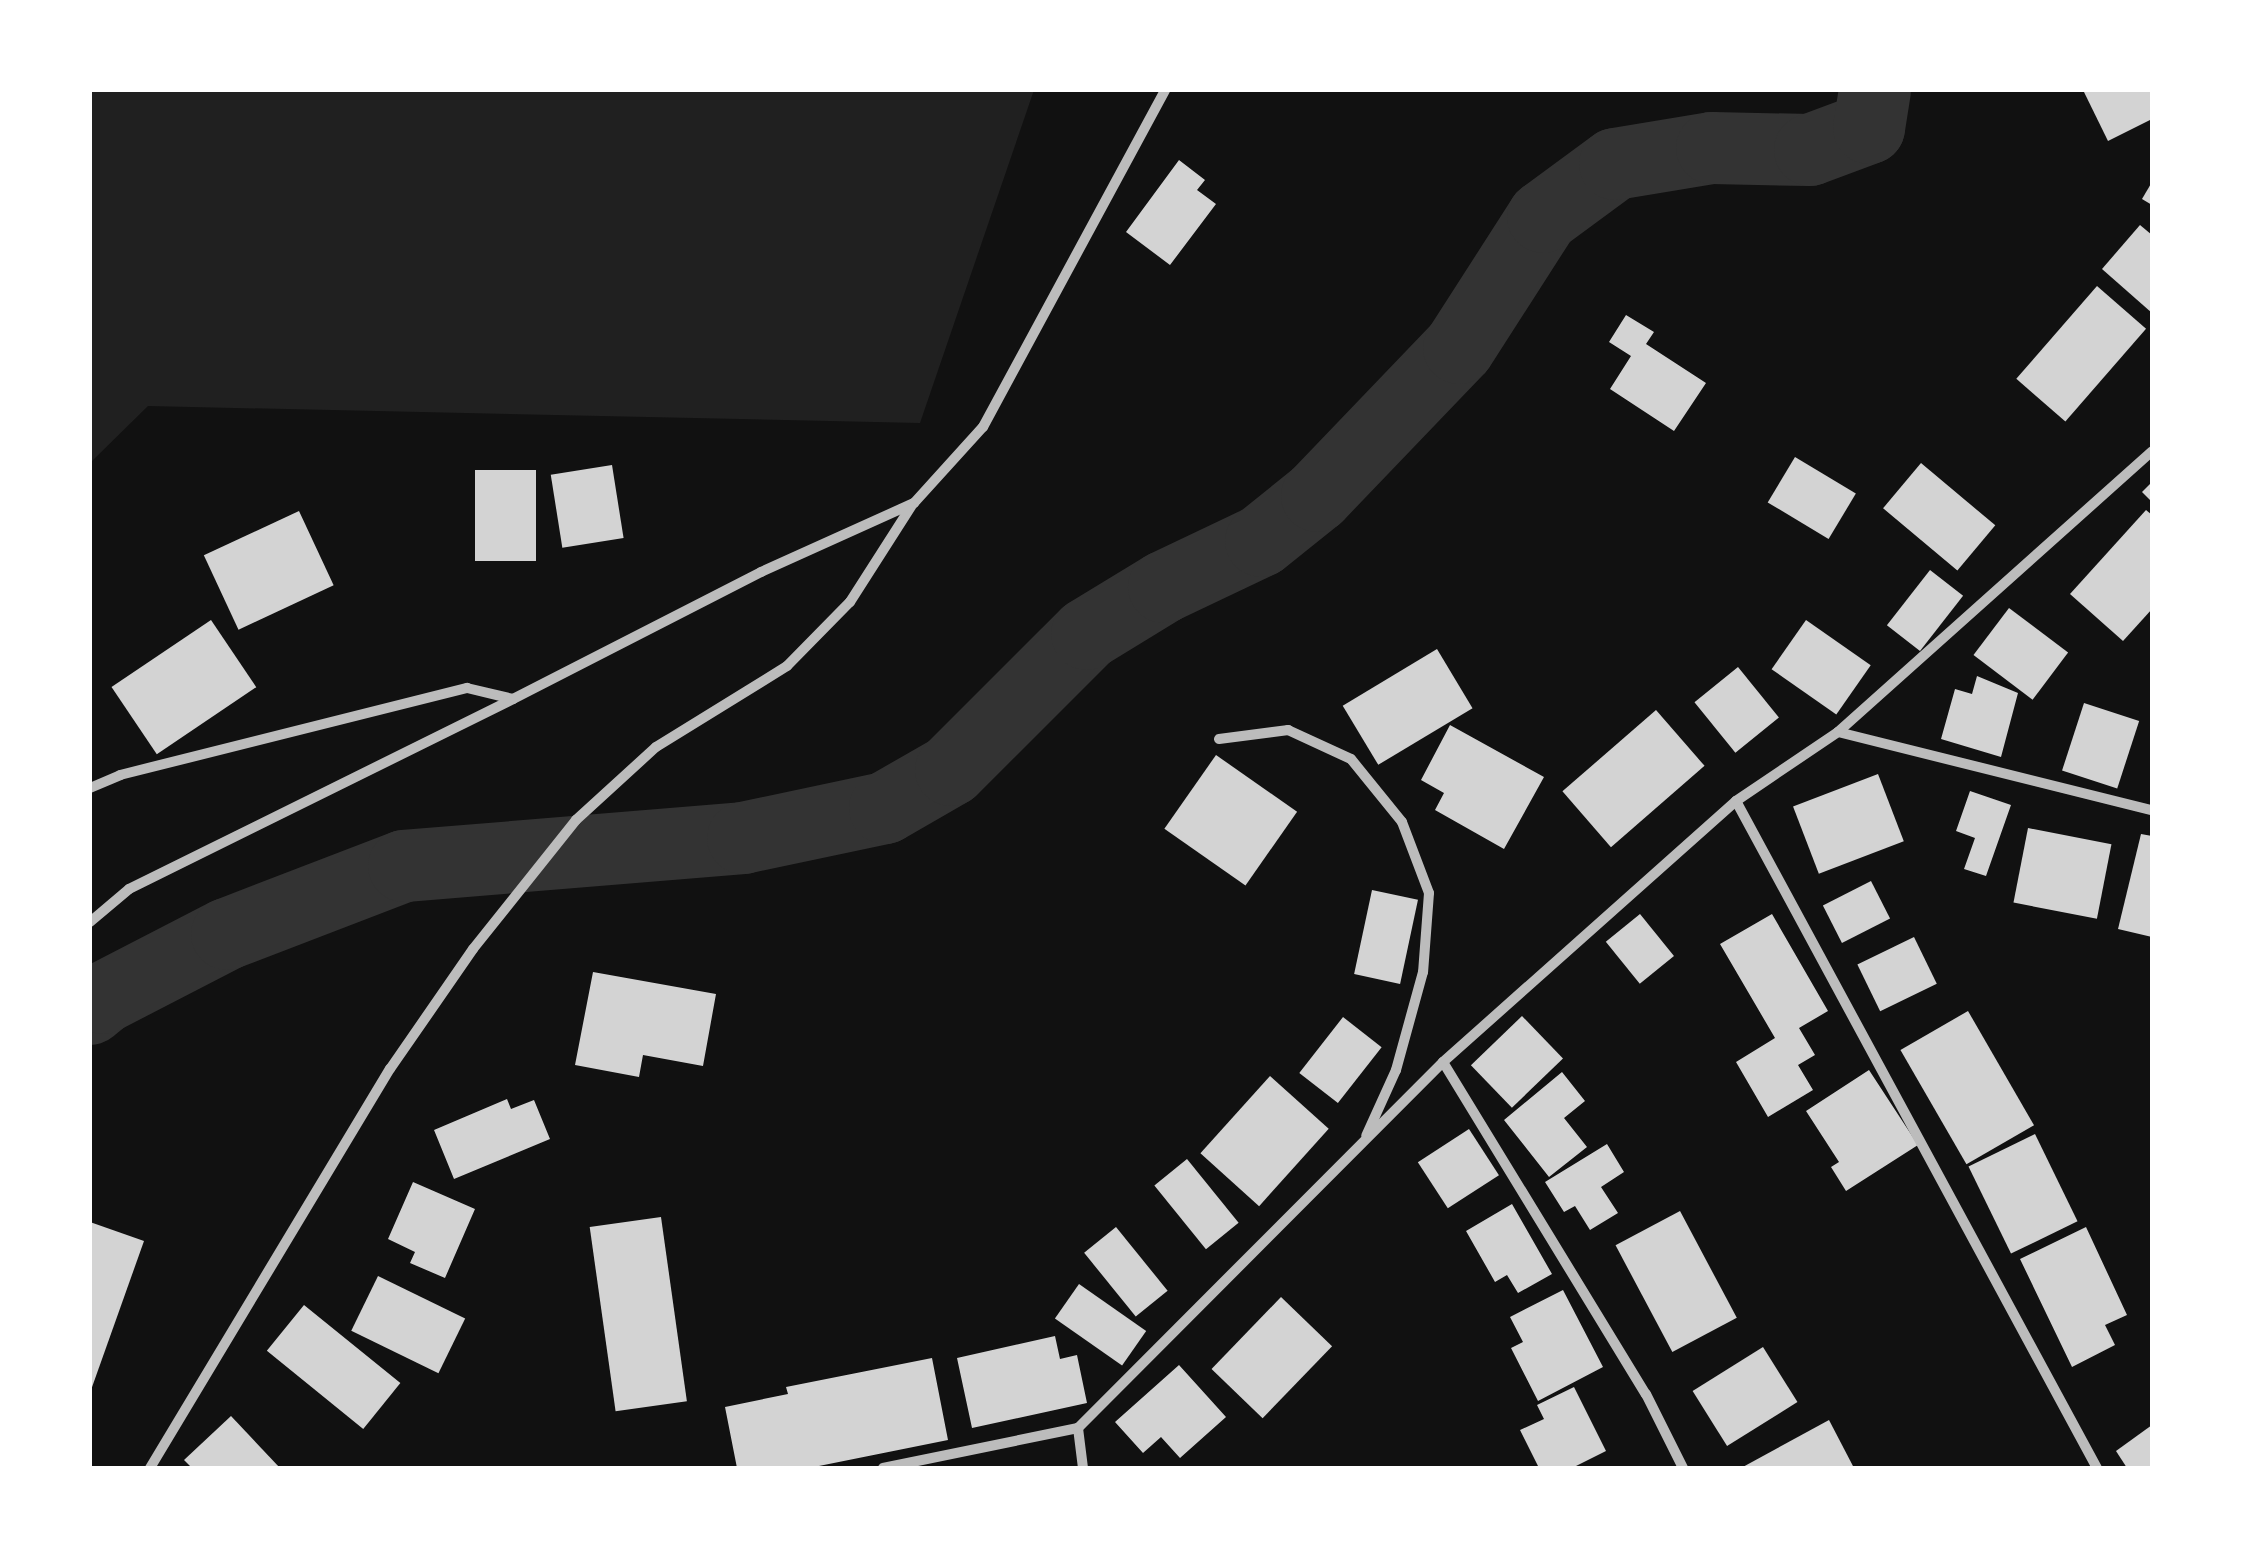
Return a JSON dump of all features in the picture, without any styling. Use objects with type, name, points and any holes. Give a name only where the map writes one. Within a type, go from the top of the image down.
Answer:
[{"type":"street","points":[[150,1468],[390,1069],[473,949],[526,882],[576,820],[656,747],[787,666],[850,602],[914,503],[983,427],[1165,90]]},
{"type":"street","points":[[883,1468],[1078,1428],[1443,1062],[1736,802],[1838,732],[2152,451]]},
{"type":"street","points":[[90,922],[129,888],[514,699],[761,572],[914,503]]},
{"type":"street","points":[[90,788],[120,774],[466,688],[514,699]]},
{"type":"street","points":[[1220,739],[1288,730],[1350,759],[1402,822],[1430,893],[1423,972],[1396,1070],[1361,1146]]},
{"type":"street","points":[[1838,732],[2152,810]]},
{"type":"street","points":[[1736,802],[2097,1468]]},
{"type":"street","points":[[1443,1062],[1646,1394],[1683,1468]]},
{"type":"street","points":[[1078,1428],[1083,1468]]},
{"type":"shaded area","points":[[90,90],[1034,90],[920,423],[148,406],[90,463]]},
{"type":"building","points":[[2083,90],[2152,90],[2152,119],[2108,141]]},
{"type":"building","points":[[1179,160],[1205,180],[1197,190],[1216,204],[1170,265],[1126,232]]},
{"type":"building","points":[[2152,182],[2152,205],[2142,199]]},
{"type":"building","points":[[2140,225],[2152,235],[2152,313],[2102,269]]},
{"type":"building","points":[[2097,286],[2146,329],[2065,421],[2016,379]]},
{"type":"building","points":[[1626,315],[1654,332],[1646,344],[1706,383],[1674,431],[1610,389],[1631,356],[1609,342]]},
{"type":"building","points":[[1795,457],[1856,494],[1829,539],[1768,502]]},
{"type":"building","points":[[1921,463],[1995,525],[1957,571],[1883,508]]},
{"type":"building","points":[[612,465],[624,538],[562,548],[551,475]]},
{"type":"building","points":[[475,470],[536,470],[536,561],[475,561]]},
{"type":"building","points":[[2152,482],[2152,502],[2142,492]]},
{"type":"building","points":[[2146,510],[2152,515],[2152,609],[2123,641],[2070,594]]},
{"type":"building","points":[[299,511],[334,585],[238,630],[204,555]]},
{"type":"building","points":[[1930,570],[1963,596],[1920,651],[1887,625]]},
{"type":"building","points":[[2009,608],[2068,653],[2033,700],[1973,655]]},
{"type":"building","points":[[211,620],[256,687],[157,754],[112,687]]},
{"type":"building","points":[[1806,620],[1871,665],[1836,714],[1772,669]]},
{"type":"building","points":[[1437,649],[1473,708],[1378,765],[1343,706]]},
{"type":"building","points":[[1738,667],[1779,718],[1735,753],[1694,702]]},
{"type":"building","points":[[1977,676],[2018,693],[2001,757],[1941,739],[1955,689],[1972,694]]},
{"type":"building","points":[[2084,703],[2139,721],[2117,788],[2062,771]]},
{"type":"building","points":[[1656,710],[1705,766],[1611,847],[1562,791]]},
{"type":"building","points":[[1450,725],[1544,777],[1504,849],[1435,810],[1444,793],[1421,780]]},
{"type":"building","points":[[1216,755],[1297,812],[1245,886],[1164,829]]},
{"type":"building","points":[[1878,774],[1904,841],[1819,874],[1793,807]]},
{"type":"building","points":[[1970,791],[2011,805],[1986,876],[1964,869],[1975,838],[1956,831]]},
{"type":"building","points":[[2028,828],[2111,844],[2097,919],[2013,903]]},
{"type":"building","points":[[2141,834],[2152,836],[2152,937],[2118,929]]},
{"type":"building","points":[[1871,881],[1890,918],[1842,943],[1823,906]]},
{"type":"building","points":[[1372,890],[1418,900],[1400,984],[1354,974]]},
{"type":"building","points":[[1640,914],[1674,956],[1640,984],[1606,942]]},
{"type":"building","points":[[1772,914],[1828,1011],[1799,1028],[1815,1055],[1798,1065],[1813,1090],[1768,1117],[1736,1062],[1775,1038],[1720,944]]},
{"type":"building","points":[[1914,937],[1937,984],[1880,1011],[1857,965]]},
{"type":"building","points":[[593,972],[716,994],[703,1066],[643,1055],[639,1077],[575,1065]]},
{"type":"building","points":[[1968,1011],[2034,1125],[1966,1164],[1900,1050]]},
{"type":"building","points":[[1522,1016],[1563,1058],[1512,1108],[1471,1065]]},
{"type":"building","points":[[1343,1017],[1382,1047],[1338,1103],[1299,1073]]},
{"type":"building","points":[[1869,1070],[1918,1145],[1846,1191],[1831,1167],[1839,1162],[1806,1111]]},
{"type":"building","points":[[1562,1072],[1585,1101],[1564,1118],[1587,1147],[1549,1177],[1504,1120]]},
{"type":"building","points":[[1270,1076],[1329,1129],[1259,1206],[1200,1153]]},
{"type":"building","points":[[507,1099],[511,1109],[534,1100],[550,1139],[454,1179],[434,1130]]},
{"type":"building","points":[[1469,1129],[1499,1175],[1448,1208],[1418,1162]]},
{"type":"building","points":[[2035,1134],[2078,1221],[2011,1254],[1968,1166]]},
{"type":"building","points":[[1607,1144],[1624,1172],[1601,1187],[1618,1213],[1590,1230],[1575,1206],[1564,1212],[1545,1182]]},
{"type":"building","points":[[1187,1159],[1239,1223],[1206,1249],[1154,1185]]},
{"type":"building","points":[[413,1182],[475,1209],[445,1278],[410,1263],[415,1252],[388,1239]]},
{"type":"building","points":[[1512,1204],[1552,1274],[1518,1293],[1507,1275],[1495,1282],[1466,1231]]},
{"type":"building","points":[[1680,1211],[1737,1318],[1672,1352],[1616,1245]]},
{"type":"building","points":[[661,1217],[687,1401],[616,1411],[590,1227]]},
{"type":"building","points":[[90,1222],[144,1241],[91,1390],[90,1389]]},
{"type":"building","points":[[1116,1227],[1168,1291],[1136,1317],[1084,1253]]},
{"type":"building","points":[[2086,1227],[2127,1315],[2105,1325],[2115,1345],[2072,1367],[2020,1259]]},
{"type":"building","points":[[378,1276],[465,1319],[438,1373],[351,1331]]},
{"type":"building","points":[[1079,1284],[1146,1331],[1122,1365],[1055,1318]]},
{"type":"building","points":[[1563,1290],[1603,1367],[1538,1401],[1511,1348],[1523,1342],[1510,1317]]},
{"type":"building","points":[[1281,1297],[1332,1346],[1263,1418],[1212,1369]]},
{"type":"building","points":[[304,1305],[400,1383],[363,1429],[267,1351]]},
{"type":"building","points":[[1055,1336],[1060,1359],[1077,1355],[1087,1403],[972,1428],[957,1358]]},
{"type":"building","points":[[1763,1347],[1797,1402],[1727,1446],[1693,1391]]},
{"type":"building","points":[[932,1358],[948,1440],[809,1468],[737,1468],[725,1407],[788,1394],[786,1387]]},
{"type":"building","points":[[1179,1365],[1226,1417],[1180,1458],[1161,1437],[1143,1453],[1115,1422]]},
{"type":"building","points":[[1574,1387],[1606,1451],[1572,1468],[1539,1468],[1520,1430],[1544,1419],[1537,1405]]},
{"type":"building","points":[[231,1416],[280,1468],[192,1468],[184,1460]]},
{"type":"building","points":[[1829,1420],[1854,1468],[1741,1468]]},
{"type":"building","points":[[2152,1425],[2152,1468],[2127,1468],[2116,1451]]},
{"type":"waterway","points":[[90,1009],[103,998],[227,934],[404,866],[743,838],[885,808],[951,770],[1087,634],[1164,587],[1261,541],[1317,496],[1459,348],[1543,217],[1615,164],[1712,148],[1810,150],[1869,128],[1875,90]]}]
